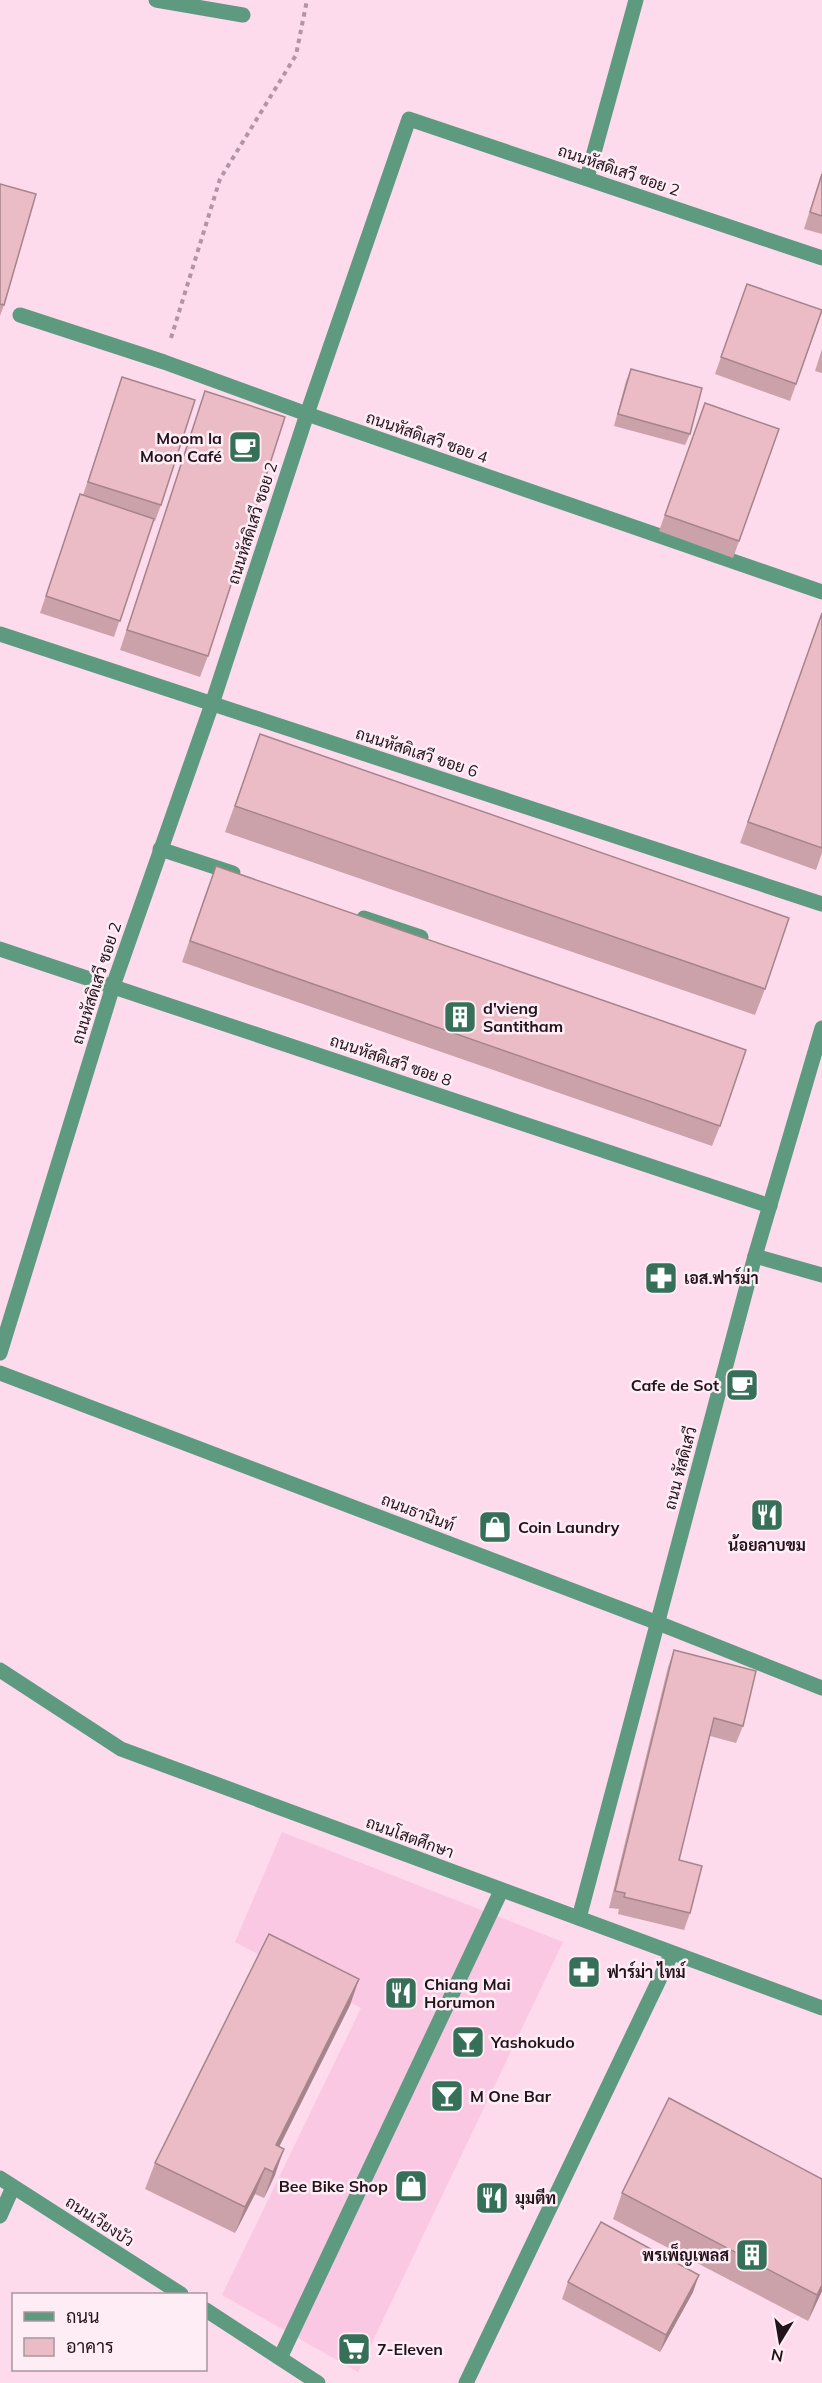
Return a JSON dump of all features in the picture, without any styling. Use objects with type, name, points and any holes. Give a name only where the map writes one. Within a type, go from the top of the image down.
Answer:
[{"type":"street","points":[[156,0],[243,15]]},
{"type":"street","points":[[587,178],[636,0]]},
{"type":"street","name":"ถนนหัสดิเสวี ซอย 2","points":[[0,1353],[112,986],[212,704],[307,414],[409,119],[822,258]]},
{"type":"street","name":"ถนนหัสดิเสวี ซอย 4","points":[[20,315],[164,362],[307,414],[822,592]]},
{"type":"street","name":"ถนนหัสดิเสวี ซอย 6","points":[[0,634],[822,904]]},
{"type":"street","points":[[160,849],[245,877]]},
{"type":"street","points":[[355,915],[421,937]]},
{"type":"street","name":"ถนนหัสดิเสวี ซอย 8","points":[[0,949],[770,1206]]},
{"type":"street","name":"ถนน หัสดิเสวี","points":[[579,1918],[755,1256],[822,1028]]},
{"type":"street","points":[[755,1256],[822,1275]]},
{"type":"street","name":"ถนนธานินท์","points":[[0,1373],[658,1623],[822,1688]]},
{"type":"street","name":"ถนนโสตศึกษา","points":[[0,1670],[122,1749],[822,2008]]},
{"type":"street","points":[[280,2358],[501,1891]]},
{"type":"street","points":[[466,2383],[672,1953]]},
{"type":"street","name":"ถนนเวียงบัว","points":[[0,2178],[178,2293]]},
{"type":"street","points":[[0,2216],[13,2187]]},
{"type":"street","points":[[207,2311],[318,2383]]},
{"type":"path","points":[[164,362],[220,179],[296,55],[307,0]]},
{"type":"shaded area","points":[[282,1832],[563,1942],[358,2372],[222,2295],[361,2008],[235,1942]]},
{"type":"building","points":[[822,174],[822,216],[810,212]]},
{"type":"building","points":[[0,184],[36,194],[4,305],[0,304]]},
{"type":"building","points":[[747,284],[822,310],[796,384],[721,357]]},
{"type":"building","points":[[631,369],[702,388],[690,434],[618,414]]},
{"type":"building","points":[[122,377],[195,400],[161,505],[88,482]]},
{"type":"building","points":[[205,391],[285,417],[208,656],[127,630]]},
{"type":"building","points":[[705,403],[779,429],[739,541],[665,515]]},
{"type":"building","points":[[80,494],[154,519],[120,621],[46,596]]},
{"type":"building","points":[[822,613],[822,848],[748,822]]},
{"type":"building","name":"d'vieng Santitham","points":[[260,734],[789,918],[765,989],[235,806]]},
{"type":"building","name":"d'vieng Santitham","points":[[216,866],[746,1050],[720,1126],[190,941]]},
{"type":"building","points":[[674,1650],[756,1671],[743,1726],[714,1718],[679,1860],[702,1866],[690,1913],[624,1897],[625,1893],[615,1891]]},
{"type":"building","points":[[269,1934],[359,1979],[276,2145],[284,2149],[273,2172],[265,2168],[245,2207],[155,2163]]},
{"type":"building","name":"พรเพ็ญเพลส","points":[[669,2098],[822,2179],[822,2285],[817,2295],[622,2193]]},
{"type":"building","points":[[601,2222],[699,2275],[666,2335],[568,2282]]},
{"type":"place","name":"Moom la Moon Café","points":[[245,447]]},
{"type":"place","name":"d'vieng Santitham","points":[[460,1017]]},
{"type":"place","name":"เอส.ฟาร์ม่า","points":[[661,1278]]},
{"type":"place","name":"Cafe de Sot","points":[[742,1385]]},
{"type":"place","name":"น้อยลาบขม","points":[[767,1515]]},
{"type":"place","name":"Coin Laundry","points":[[495,1527]]},
{"type":"place","name":"ฟาร์ม่า ไทม์","points":[[584,1972]]},
{"type":"place","name":"Chiang Mai Horumon","points":[[401,1993]]},
{"type":"place","name":"Yashokudo","points":[[468,2042]]},
{"type":"place","name":"M One Bar","points":[[447,2096]]},
{"type":"place","name":"Bee Bike Shop","points":[[411,2186]]},
{"type":"place","name":"มุมตีท","points":[[492,2198]]},
{"type":"place","name":"พรเพ็ญเพลส","points":[[752,2255]]},
{"type":"place","name":"7-Eleven","points":[[354,2349]]}]
